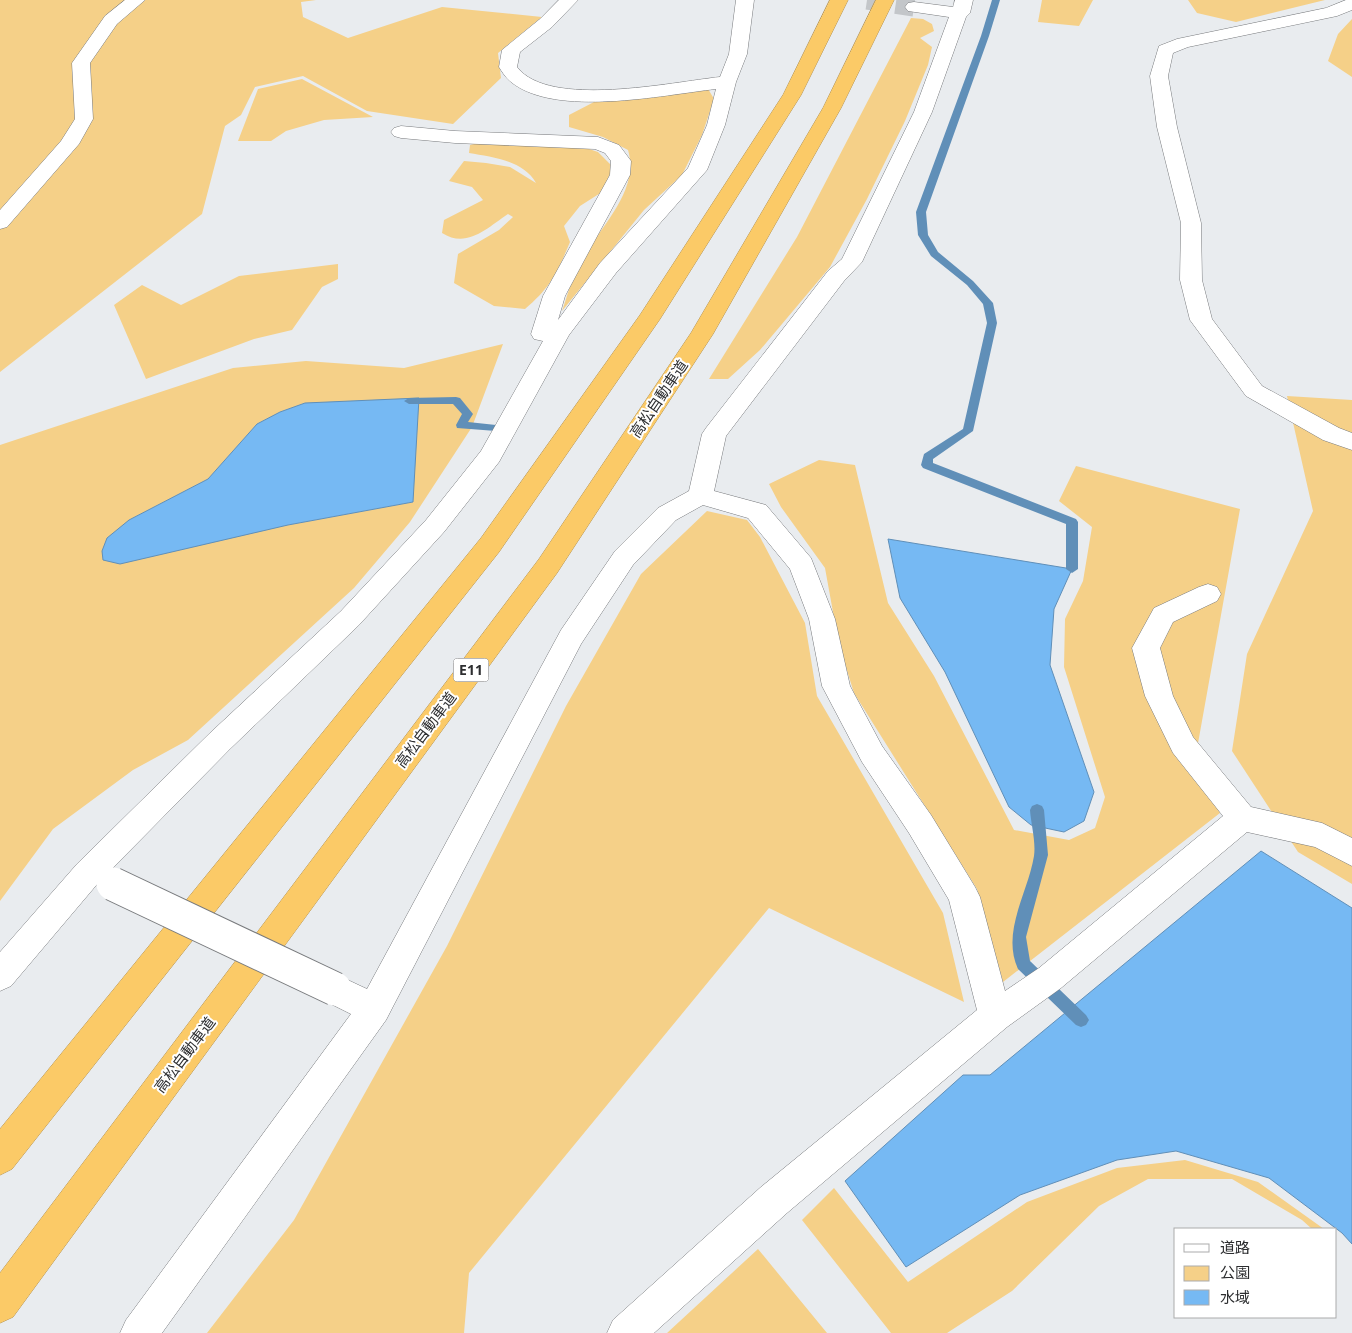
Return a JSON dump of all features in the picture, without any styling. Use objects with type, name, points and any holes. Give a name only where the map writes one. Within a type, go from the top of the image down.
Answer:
[{"type":"highway","points":[[0,1156],[490,545],[654,311],[792,94],[839,0]]},
{"type":"highway","name":"高松自動車道","points":[[0,1304],[548,566],[702,334],[832,108],[886,0]]},
{"type":"street","points":[[0,224],[70,144],[84,119],[81,63],[111,20],[136,0]]},
{"type":"street","points":[[569,0],[546,23],[511,50],[508,67],[517,78],[531,87],[553,94],[605,96],[643,93],[695,84],[727,82]]},
{"type":"street","points":[[0,976],[100,879],[220,741],[350,618],[435,526],[490,456],[557,337],[608,268],[697,170],[716,125],[727,82],[738,54],[745,0]]},
{"type":"street","points":[[1352,4],[1331,12],[1184,43],[1165,50],[1159,76],[1167,127],[1191,223],[1191,280],[1201,320],[1254,391],[1331,434],[1352,442]]},
{"type":"street","points":[[700,496],[714,434],[797,324],[836,276],[851,262],[923,112],[963,7],[914,7]]},
{"type":"street","points":[[400,132],[598,143],[612,149],[621,161],[620,175],[554,296],[542,334],[557,337]]},
{"type":"street","points":[[139,1333],[374,1008],[571,637],[624,558],[667,514],[700,496],[757,511],[802,565],[822,619],[836,686],[872,754],[920,824],[964,898],[994,1016]]},
{"type":"street","points":[[1208,594],[1163,615],[1146,648],[1159,696],[1183,745],[1242,818],[1322,836],[1352,853]]},
{"type":"street","points":[[626,1333],[774,1200],[994,1016],[1043,983],[1242,818]]},
{"type":"street","points":[[100,879],[374,1008]]},
{"type":"green space","points":[[0,0],[316,0],[301,2],[303,17],[348,38],[442,7],[542,17],[498,53],[501,78],[453,124],[367,111],[303,76],[255,87],[241,115],[225,126],[202,214],[0,372]]},
{"type":"green space","points":[[1042,0],[1093,0],[1079,26],[1038,22]]},
{"type":"green space","points":[[1188,0],[1325,0],[1236,22],[1197,13]]},
{"type":"green space","points":[[911,18],[923,19],[932,24],[934,31],[920,38],[932,47],[928,65],[905,121],[867,199],[830,267],[760,350],[728,379],[709,379],[797,237]]},
{"type":"green space","points":[[1352,19],[1352,77],[1328,61],[1338,34]]},
{"type":"green space","points":[[302,79],[373,117],[324,120],[286,131],[271,141],[238,141],[258,89]]},
{"type":"green space","points":[[707,87],[714,99],[702,135],[682,175],[644,210],[562,311],[578,267],[622,196],[628,181],[630,166],[628,150],[603,137],[569,127],[569,115],[594,102],[628,100]]},
{"type":"green space","points":[[482,142],[580,146],[598,152],[613,167],[602,192],[580,206],[564,226],[570,242],[561,262],[541,294],[525,309],[494,306],[454,283],[458,254],[499,230],[513,217],[508,214],[477,235],[468,238],[460,239],[442,233],[444,220],[483,200],[472,187],[449,181],[464,161],[510,167],[536,183],[530,175],[515,164],[497,158],[469,153],[470,145]]},
{"type":"green space","points":[[338,264],[338,279],[322,287],[292,330],[254,339],[146,379],[114,305],[142,285],[181,305],[239,276]]},
{"type":"green space","points":[[503,344],[472,427],[410,522],[354,588],[188,740],[133,770],[53,829],[0,901],[0,445],[233,368],[306,361],[404,368]],"holes":[[[305,403],[413,502],[288,525],[129,520],[208,479],[257,424],[280,412]]]},
{"type":"green space","points":[[1287,396],[1352,400],[1352,884],[1298,852],[1232,751],[1247,654],[1313,511]]},
{"type":"green space","points":[[819,460],[855,465],[888,603],[934,676],[1014,830],[1069,840],[1095,828],[1105,797],[1064,667],[1065,619],[1083,581],[1092,527],[1059,501],[1076,466],[1240,509],[1195,760],[1220,813],[1003,982],[977,889],[854,693],[839,645],[825,568],[781,507],[769,484]]},
{"type":"green space","points":[[707,511],[747,520],[760,537],[805,623],[817,696],[943,913],[964,1002],[769,908],[469,1273],[464,1333],[207,1333],[294,1220],[447,946],[566,706],[641,574]]},
{"type":"green space","points":[[1185,1160],[1258,1182],[1323,1228],[1311,1228],[1302,1220],[1232,1179],[1148,1179],[1099,1206],[1012,1291],[947,1333],[891,1333],[802,1220],[834,1188],[908,1282],[1027,1202],[1117,1168]]},
{"type":"green space","points":[[758,1249],[827,1333],[667,1333]]},
{"type":"water","points":[[419,398],[413,502],[288,525],[120,564],[103,560],[102,551],[107,538],[129,520],[208,479],[257,424],[280,412],[305,403]]},
{"type":"water","points":[[888,539],[1072,569],[1054,609],[1050,665],[1094,792],[1084,821],[1064,832],[1031,825],[1009,807],[945,672],[900,598]]},
{"type":"water","points":[[1261,851],[1352,908],[1352,1244],[1337,1228],[1269,1178],[1176,1151],[1117,1160],[1020,1195],[906,1267],[845,1181],[963,1075],[990,1075]]},
{"type":"waterway","points":[[996,0],[985,36],[921,212],[923,235],[934,254],[970,283],[988,303],[992,323],[968,431],[928,457],[927,465],[1072,522],[1072,569]]},
{"type":"waterway","points":[[409,401],[456,400],[468,414],[461,425],[492,428]]},
{"type":"waterway","points":[[1037,810],[1041,855],[1019,937],[1023,964],[1081,1020]]},
{"type":"tunnel","points":[[867,0],[914,7]]}]
